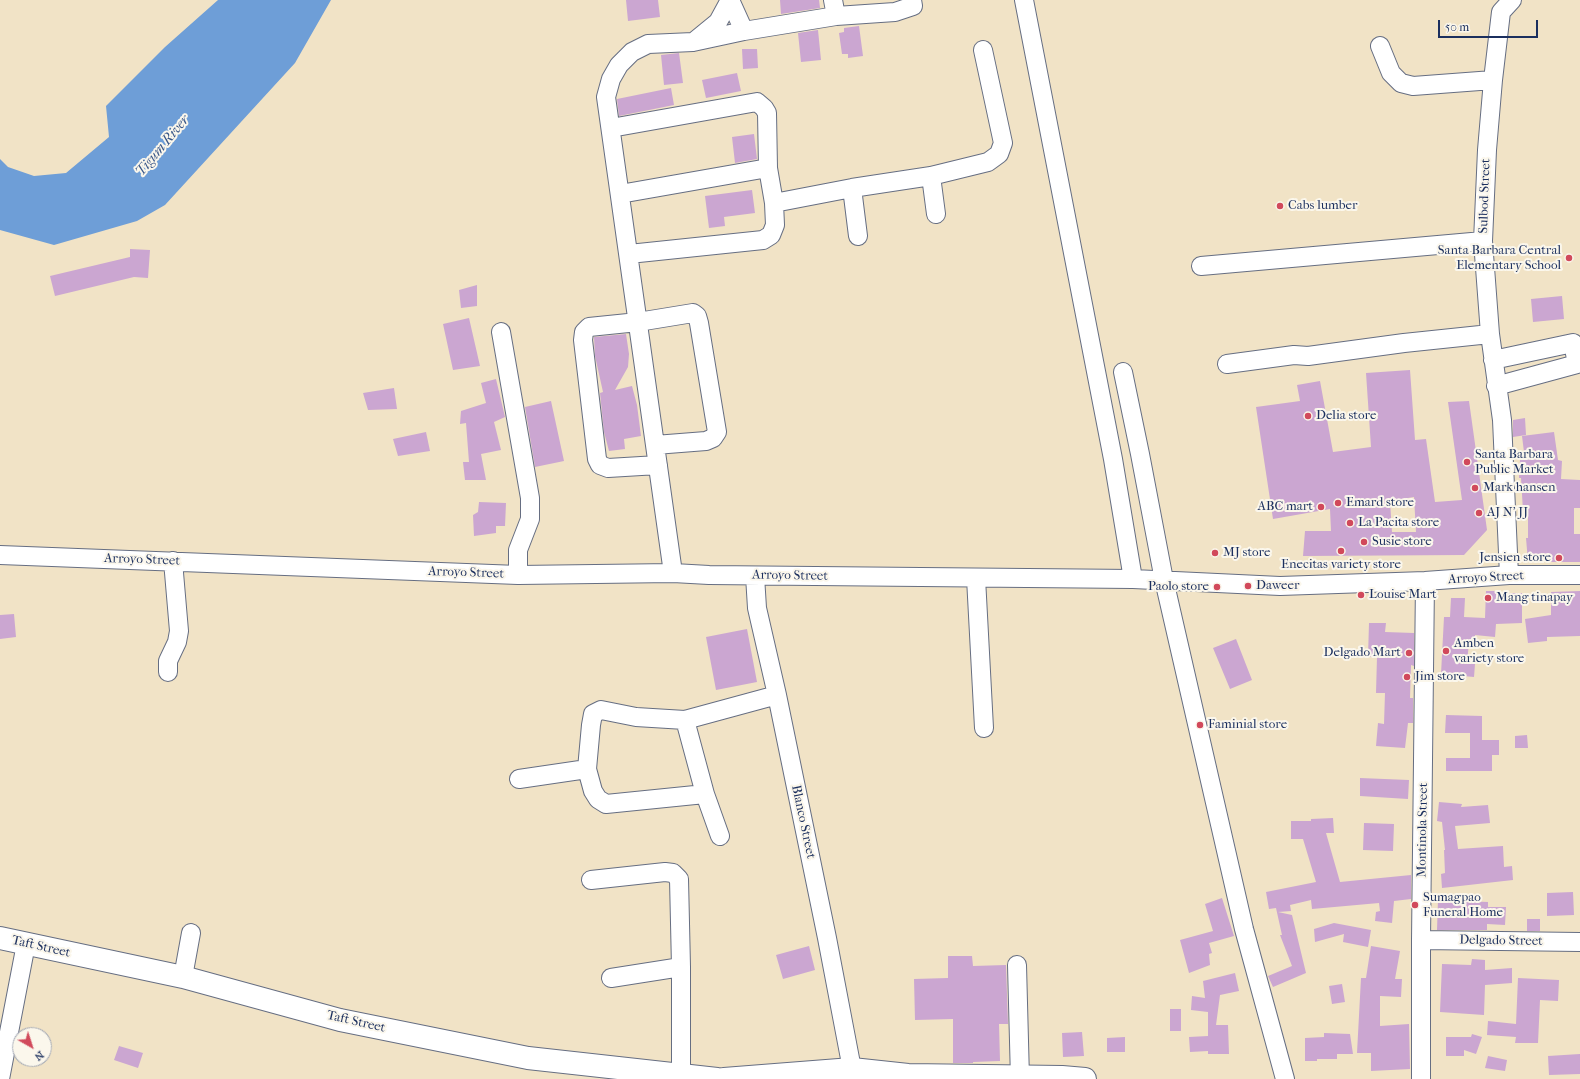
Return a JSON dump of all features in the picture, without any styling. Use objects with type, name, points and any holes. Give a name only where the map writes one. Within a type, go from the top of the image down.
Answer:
[{"type":"main road","name":"Taft Street","points":[[0,938],[183,977],[340,1020],[520,1056],[717,1079]]},
{"type":"main road","points":[[724,1079],[852,1069],[908,1075],[1085,1079]]},
{"type":"street","points":[[693,42],[718,22],[730,0],[744,31]]},
{"type":"street","points":[[673,573],[606,97],[611,79],[619,65],[632,52],[648,44],[693,42],[835,8],[895,12],[913,6],[912,0]]},
{"type":"street","points":[[1024,0],[1113,459],[1133,579]]},
{"type":"street","name":"Sulbod Street","points":[[1509,575],[1502,420],[1496,386],[1490,334],[1483,241],[1487,150],[1501,12],[1512,0]]},
{"type":"street","points":[[1380,46],[1391,73],[1401,83],[1413,86],[1493,80]]},
{"type":"street","points":[[774,204],[852,188],[931,176],[988,162],[999,154],[1003,143],[983,50]]},
{"type":"street","points":[[611,128],[757,102],[767,113],[768,168],[774,204],[775,225],[771,235],[763,240],[629,254]]},
{"type":"street","points":[[620,194],[768,168]]},
{"type":"street","points":[[931,176],[936,214]]},
{"type":"street","points":[[852,188],[858,236]]},
{"type":"street","points":[[1201,266],[1483,241]]},
{"type":"street","points":[[655,444],[706,441],[713,438],[716,432],[699,323],[693,313],[638,322],[589,327],[584,332],[583,340],[597,459],[600,465],[608,468],[658,465]]},
{"type":"street","points":[[501,332],[530,498],[530,519],[518,550],[518,575]]},
{"type":"street","points":[[1227,364],[1294,355],[1308,356],[1404,342],[1490,334]]},
{"type":"street","points":[[1493,360],[1573,343],[1577,364],[1496,386]]},
{"type":"street","points":[[1123,372],[1164,580],[1244,929],[1285,1079]]},
{"type":"street","points":[[1113,459],[1140,454]]},
{"type":"street","name":"Arroyo Street","points":[[0,555],[518,575],[673,573],[755,576],[1133,579],[1280,586],[1425,581],[1509,575],[1580,575]]},
{"type":"street","points":[[168,672],[168,661],[177,642],[179,630],[173,562]]},
{"type":"street","name":"Blanco Street","points":[[755,576],[757,608],[777,695],[827,938],[852,1069]]},
{"type":"street","points":[[976,578],[984,728]]},
{"type":"street","name":"Montinola Street","points":[[1421,1079],[1425,581]]},
{"type":"street","points":[[705,794],[606,804],[598,800],[593,791],[587,769],[593,714],[601,710],[636,717],[685,720],[777,695]]},
{"type":"street","points":[[685,720],[705,794],[720,836]]},
{"type":"street","points":[[519,779],[587,769]]},
{"type":"street","points":[[591,880],[665,872],[673,873],[679,879],[681,1076]]},
{"type":"street","points":[[183,977],[191,933]]},
{"type":"street","name":"Delgado Street","points":[[1421,940],[1580,942]]},
{"type":"street","points":[[0,1079],[26,944]]},
{"type":"street","points":[[1016,1078],[1017,965]]},
{"type":"street","points":[[611,978],[681,967]]},
{"type":"water","name":"Tigum River","points":[[218,0],[331,0],[295,63],[165,205],[137,221],[54,245],[0,230],[0,159],[8,167],[34,176],[66,173],[109,137],[106,106],[165,47]]},
{"type":"building","points":[[626,0],[658,0],[660,17],[628,21]]},
{"type":"building","points":[[780,0],[819,0],[820,8],[781,14]]},
{"type":"building","points":[[859,26],[863,56],[848,58],[848,54],[842,54],[839,33],[844,32],[844,28]]},
{"type":"building","points":[[818,30],[821,60],[801,62],[798,33]]},
{"type":"building","points":[[742,49],[757,49],[758,68],[743,69]]},
{"type":"building","points":[[679,53],[683,83],[664,85],[661,55]]},
{"type":"building","points":[[737,73],[741,91],[706,98],[702,80]]},
{"type":"building","points":[[671,88],[674,105],[619,116],[617,99]]},
{"type":"building","points":[[754,134],[757,159],[735,163],[732,137]]},
{"type":"building","points":[[752,190],[755,213],[724,217],[725,226],[709,228],[705,196]]},
{"type":"building","points":[[130,249],[150,250],[148,278],[134,277],[55,296],[50,276],[130,257]]},
{"type":"building","points":[[477,285],[477,306],[461,308],[459,290]]},
{"type":"building","points":[[1562,296],[1564,319],[1533,322],[1531,299]]},
{"type":"building","points":[[469,318],[480,366],[453,370],[443,324]]},
{"type":"building","points":[[626,334],[629,354],[628,367],[615,390],[632,386],[637,405],[641,436],[624,439],[625,449],[609,451],[604,432],[600,393],[603,392],[595,356],[594,337]]},
{"type":"building","points":[[1410,370],[1415,440],[1426,439],[1435,502],[1462,500],[1448,402],[1469,401],[1487,530],[1464,555],[1303,556],[1305,531],[1331,531],[1330,509],[1273,519],[1256,407],[1300,401],[1297,385],[1320,381],[1333,452],[1371,447],[1366,373]],"holes":[[[1414,497],[1416,532],[1392,532],[1390,501]]]},
{"type":"building","points":[[496,379],[505,417],[494,422],[501,450],[481,454],[486,480],[465,480],[463,462],[469,462],[466,423],[460,424],[461,411],[486,403],[481,383]]},
{"type":"building","points":[[394,388],[397,409],[368,410],[363,393]]},
{"type":"building","points":[[551,401],[564,461],[535,467],[525,407]]},
{"type":"building","points":[[1525,418],[1526,435],[1513,437],[1513,420]]},
{"type":"building","points":[[426,432],[430,451],[398,456],[393,439]]},
{"type":"building","points":[[1554,432],[1558,460],[1562,461],[1561,479],[1580,480],[1580,508],[1574,508],[1574,534],[1580,534],[1580,562],[1548,562],[1548,560],[1528,562],[1526,538],[1528,538],[1528,511],[1523,511],[1521,478],[1519,478],[1520,460],[1525,460],[1522,436]]},
{"type":"building","points":[[479,502],[506,503],[505,526],[496,526],[496,533],[474,536],[473,515],[478,512]]},
{"type":"building","points":[[1486,591],[1500,591],[1500,593],[1522,593],[1522,623],[1496,624],[1495,637],[1475,635],[1475,642],[1469,642],[1467,663],[1475,664],[1474,677],[1441,674],[1444,617],[1450,617],[1451,598],[1465,598],[1464,617],[1485,618]]},
{"type":"building","points":[[1580,591],[1580,636],[1547,637],[1547,641],[1528,643],[1525,619],[1551,615],[1551,592]]},
{"type":"building","points":[[14,614],[16,637],[0,639],[0,615]]},
{"type":"building","points":[[1369,623],[1386,623],[1385,632],[1414,633],[1414,666],[1411,665],[1410,698],[1413,698],[1413,723],[1408,723],[1405,748],[1376,746],[1378,723],[1384,724],[1385,693],[1376,693],[1377,657],[1368,657]]},
{"type":"building","points":[[747,629],[757,682],[716,690],[706,637]]},
{"type":"building","points":[[1236,639],[1252,680],[1230,689],[1213,648]]},
{"type":"building","points":[[1446,715],[1482,716],[1482,740],[1499,740],[1499,755],[1492,755],[1492,771],[1446,771],[1446,758],[1470,758],[1470,733],[1445,733]]},
{"type":"building","points":[[1527,735],[1528,748],[1515,748],[1515,736]]},
{"type":"building","points":[[1360,778],[1409,780],[1408,799],[1360,796]]},
{"type":"building","points":[[1439,802],[1462,804],[1461,807],[1488,805],[1490,823],[1455,826],[1458,849],[1503,846],[1504,867],[1512,866],[1513,880],[1442,888],[1441,874],[1445,873],[1445,850],[1442,822],[1437,821]]},
{"type":"building","points":[[1333,818],[1334,833],[1326,833],[1340,882],[1411,875],[1411,899],[1394,901],[1392,923],[1375,921],[1376,912],[1380,911],[1379,903],[1312,909],[1311,900],[1290,905],[1291,911],[1278,912],[1292,915],[1306,973],[1273,987],[1268,976],[1292,966],[1280,935],[1282,935],[1276,908],[1269,909],[1266,892],[1316,882],[1303,839],[1291,839],[1291,821],[1311,821],[1311,819]]},
{"type":"building","points":[[1364,823],[1394,824],[1393,851],[1363,850]]},
{"type":"building","points":[[1573,892],[1574,915],[1547,916],[1547,893]]},
{"type":"building","points":[[1222,898],[1234,936],[1209,943],[1212,953],[1209,954],[1210,965],[1189,973],[1180,940],[1213,931],[1205,904]]},
{"type":"building","points":[[1438,900],[1488,902],[1488,907],[1506,907],[1505,925],[1487,924],[1487,930],[1437,930]]},
{"type":"building","points":[[1527,919],[1540,919],[1540,931],[1527,931]]},
{"type":"building","points":[[1334,923],[1371,930],[1368,947],[1343,942],[1344,934],[1315,942],[1314,929]]},
{"type":"building","points":[[809,946],[815,970],[783,979],[776,955]]},
{"type":"building","points":[[1371,946],[1400,951],[1395,979],[1402,979],[1401,997],[1380,996],[1380,1026],[1409,1024],[1410,1069],[1371,1071],[1371,1053],[1357,1053],[1361,978],[1366,978]]},
{"type":"building","points":[[948,956],[972,956],[973,966],[1006,965],[1008,1024],[999,1024],[1000,1061],[953,1063],[953,1019],[915,1020],[914,979],[948,978]]},
{"type":"building","points":[[1472,959],[1485,960],[1485,970],[1512,968],[1512,983],[1485,985],[1484,1015],[1440,1012],[1442,964],[1471,965]]},
{"type":"building","points":[[1235,973],[1239,991],[1220,995],[1216,1025],[1228,1025],[1229,1054],[1208,1054],[1208,1051],[1190,1052],[1189,1037],[1208,1036],[1208,1012],[1191,1010],[1192,996],[1205,998],[1203,981]]},
{"type":"building","points":[[1518,978],[1559,980],[1558,1001],[1540,1000],[1538,1043],[1515,1043],[1516,1037],[1487,1035],[1488,1021],[1516,1024]]},
{"type":"building","points":[[1342,984],[1345,1002],[1332,1004],[1329,986]]},
{"type":"building","points":[[1170,1009],[1181,1009],[1181,1031],[1170,1031]]},
{"type":"building","points":[[1082,1032],[1084,1056],[1063,1057],[1062,1033]]},
{"type":"building","points":[[1324,1033],[1350,1034],[1353,1054],[1337,1054],[1337,1059],[1317,1059],[1317,1061],[1305,1061],[1305,1038],[1324,1037]]},
{"type":"building","points":[[1472,1034],[1482,1037],[1476,1054],[1464,1050],[1464,1056],[1446,1056],[1446,1037],[1471,1037]]},
{"type":"building","points":[[1125,1037],[1125,1052],[1107,1052],[1107,1038]]},
{"type":"building","points":[[119,1046],[143,1053],[138,1068],[114,1060]]},
{"type":"building","points":[[1580,1054],[1580,1074],[1549,1075],[1548,1056]]},
{"type":"building","points":[[1488,1056],[1507,1060],[1505,1071],[1485,1068]]},
{"type":"place","name":"Cabs lumber","points":[[1280,206]]},
{"type":"place","name":"Santa Barbara Central Elementary School","points":[[1569,258]]},
{"type":"place","name":"Delia store","points":[[1308,416]]},
{"type":"place","name":"Santa Barbara Public Market","points":[[1467,462]]},
{"type":"place","name":"Mark hansen","points":[[1475,488]]},
{"type":"place","name":"Emard store","points":[[1338,503]]},
{"type":"place","name":"ABC mart","points":[[1321,507]]},
{"type":"place","name":"AJ N' JJ","points":[[1479,513]]},
{"type":"place","name":"La Pacita store","points":[[1350,523]]},
{"type":"place","name":"Susie store","points":[[1364,542]]},
{"type":"place","name":"Enecitas variety store","points":[[1341,551]]},
{"type":"place","name":"MJ store","points":[[1215,553]]},
{"type":"place","name":"Jensien store","points":[[1559,558]]},
{"type":"place","name":"Daweer","points":[[1248,586]]},
{"type":"place","name":"Paolo store","points":[[1217,587]]},
{"type":"place","name":"Louise Mart","points":[[1361,595]]},
{"type":"place","name":"Mang tinapay","points":[[1488,598]]},
{"type":"place","name":"Amben variety store","points":[[1446,651]]},
{"type":"place","name":"Delgado Mart","points":[[1409,653]]},
{"type":"place","name":"Jim store","points":[[1407,677]]},
{"type":"place","name":"Faminial store","points":[[1200,725]]},
{"type":"place","name":"Sumagpao Funeral Home","points":[[1415,905]]}]
